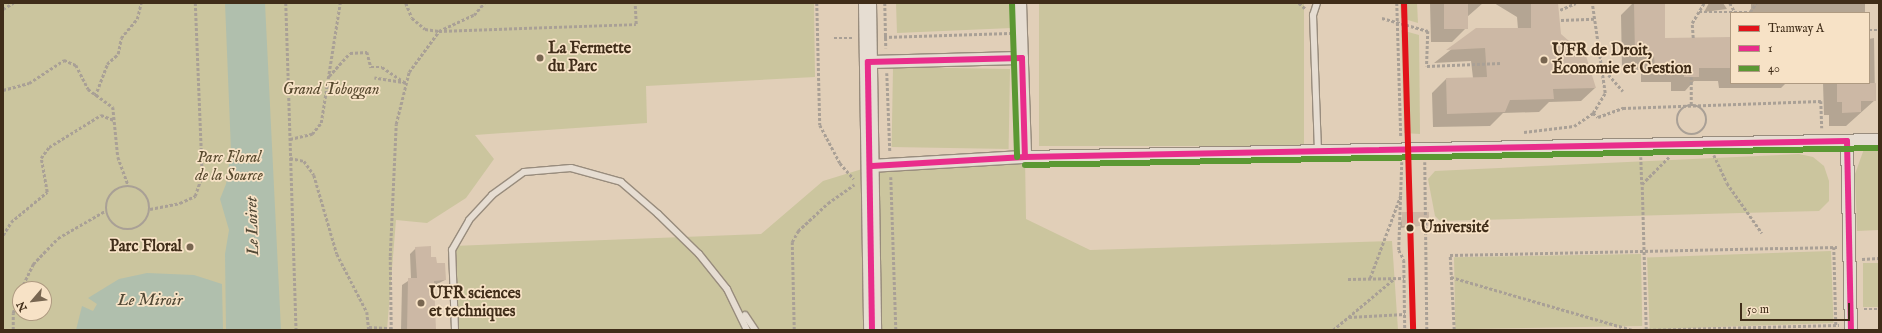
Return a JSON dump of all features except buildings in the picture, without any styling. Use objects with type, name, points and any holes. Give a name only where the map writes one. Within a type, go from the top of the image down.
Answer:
[{"type":"main road","points":[[867,3],[872,166],[872,330]]},
{"type":"street","points":[[1020,3],[1025,157]]},
{"type":"street","points":[[868,62],[1022,58]]},
{"type":"street","points":[[872,166],[1025,157],[1673,146],[1879,140]]},
{"type":"street","points":[[1847,141],[1851,330]]},
{"type":"lane","points":[[1317,3],[1313,16],[1318,152]]},
{"type":"lane","points":[[455,330],[452,250],[469,220],[492,195],[524,172],[571,168],[621,182],[699,254],[727,289],[755,330]]},
{"type":"lane","points":[[727,289],[747,330]]},
{"type":"path","points":[[3,9],[13,3]]},
{"type":"path","points":[[95,96],[107,64],[118,54],[121,38],[137,19],[141,3]]},
{"type":"path","points":[[150,210],[180,203],[195,196],[202,176],[195,3]]},
{"type":"path","points":[[286,3],[296,330]]},
{"type":"path","points":[[290,139],[312,134],[322,123],[340,3]]},
{"type":"path","points":[[406,3],[412,18],[425,29],[439,31],[636,24],[635,3]]},
{"type":"path","points":[[290,158],[304,161],[314,175],[337,254],[364,307],[369,329],[391,329],[390,256],[396,124],[409,72],[439,31],[474,15],[484,3]]},
{"type":"path","points":[[794,330],[792,242],[798,231],[828,203],[860,182],[840,163],[820,125],[817,3]]},
{"type":"path","points":[[885,3],[886,52]]},
{"type":"path","points":[[1397,3],[1401,136],[1408,136]]},
{"type":"path","points":[[1560,10],[1576,3]]},
{"type":"path","points":[[1516,132],[1574,126],[1593,113],[1605,92],[1592,3]]},
{"type":"path","points":[[1692,38],[1692,23],[1704,3]]},
{"type":"path","points":[[1730,3],[1736,12]]},
{"type":"path","points":[[1699,12],[1750,12],[1756,3]]},
{"type":"path","points":[[1382,18],[1398,24],[1428,31],[1427,66],[1501,63]]},
{"type":"path","points":[[1561,20],[1594,19]]},
{"type":"path","points":[[885,37],[1014,33]]},
{"type":"path","points":[[834,38],[856,38]]},
{"type":"path","points":[[328,77],[350,53],[367,52],[371,67],[382,66],[406,83]]},
{"type":"path","points":[[3,90],[29,83],[64,60],[76,65],[88,89],[95,96],[113,107],[118,157],[128,185],[144,193],[150,210],[144,224],[126,230],[112,224],[105,211]]},
{"type":"path","points":[[1601,67],[1623,91]]},
{"type":"path","points":[[887,69],[891,158]]},
{"type":"path","points":[[1691,85],[1691,77],[1691,105]]},
{"type":"path","points":[[374,78],[406,83]]},
{"type":"path","points":[[1593,113],[1598,117],[1623,108],[1821,101],[1823,142]]},
{"type":"path","points":[[1691,105],[1700,108],[1706,120],[1701,132],[1692,135],[1682,132],[1677,118],[1682,109],[1691,105]]},
{"type":"path","points":[[3,235],[11,222],[47,192],[41,158],[49,147],[101,115],[114,120]]},
{"type":"path","points":[[1710,145],[1726,183],[1762,232]]},
{"type":"path","points":[[1640,146],[1646,330]]},
{"type":"path","points":[[1642,184],[1672,154],[1673,146]]},
{"type":"path","points":[[1402,161],[1399,250],[1404,260],[1405,330]]},
{"type":"path","points":[[1425,161],[1427,330]]},
{"type":"path","points":[[891,174],[896,330]]},
{"type":"path","points":[[24,281],[33,264],[58,238],[105,211],[113,190],[128,185]]},
{"type":"path","points":[[1370,278],[1402,192]]},
{"type":"path","points":[[1454,330],[1450,255],[1849,246]]},
{"type":"path","points":[[1638,330],[1836,325],[1834,247]]},
{"type":"path","points":[[1451,277],[1632,330]]},
{"type":"path","points":[[1333,330],[1395,278]]},
{"type":"path","points":[[1348,279],[1404,278]]},
{"type":"path","points":[[1349,317],[1405,314]]},
{"type":"green space","name":"Parc Floral de la Source","points":[[3,3],[814,3],[815,77],[646,86],[647,123],[475,135],[494,159],[466,198],[427,223],[396,220],[387,330],[3,330]]},
{"type":"green space","points":[[896,3],[1012,3],[1012,28],[897,33]]},
{"type":"green space","points":[[1039,3],[1304,3],[1304,146],[1039,146]]},
{"type":"green space","points":[[1400,3],[1417,3],[1418,23],[1401,18]]},
{"type":"green space","points":[[1401,30],[1419,35],[1420,134],[1404,133]]},
{"type":"green space","points":[[893,67],[1010,69],[1009,149],[892,147]]},
{"type":"green space","points":[[1879,148],[1879,230],[1857,231],[1855,174],[1864,149]]},
{"type":"green space","points":[[1799,154],[1813,157],[1824,166],[1829,181],[1829,201],[1819,211],[1440,221],[1435,216],[1428,179],[1435,171]]},
{"type":"green space","points":[[1025,157],[1026,219],[1090,250],[1392,241],[1398,330],[454,330],[453,246],[761,234],[823,181],[872,166]]},
{"type":"green space","points":[[1831,251],[1834,323],[1650,329],[1647,257]]},
{"type":"green space","points":[[1641,254],[1642,326],[1455,329],[1454,257]]},
{"type":"green space","points":[[1863,263],[1879,263],[1879,307],[1863,307]]},
{"type":"water","name":"Le Loiret","points":[[225,3],[265,3],[281,330],[226,330],[225,254],[229,230],[220,199],[226,184],[231,151]]},
{"type":"water","name":"Le Miroir","points":[[147,273],[194,275],[222,284],[223,330],[76,330],[82,306],[93,311],[97,304],[88,298],[119,279]]},
{"type":"tram line","name":"A","points":[[1404,3],[1413,330]]},
{"type":"transit line","name":"40","points":[[1012,3],[1017,157]]},
{"type":"transit line","name":"1","points":[[872,330],[868,62],[1022,58],[1025,157]]},
{"type":"transit line","name":"1","points":[[1847,141],[1851,330]]},
{"type":"transit line","name":"1","points":[[872,166],[1025,157],[1847,141]]},
{"type":"transit line","name":"40","points":[[1025,165],[1879,148]]},
{"type":"place","name":"La Fermette du Parc","points":[[540,58]]},
{"type":"place","name":"UFR de Droit, Économie et Gestion","points":[[1544,60]]},
{"type":"place","name":"Université","points":[[1410,228]]},
{"type":"place","name":"Parc Floral","points":[[190,247]]},
{"type":"place","name":"UFR sciences et techniques","points":[[421,303]]},
{"type":"park label","name":"Grand Toboggan","points":[[331,90]]}]
